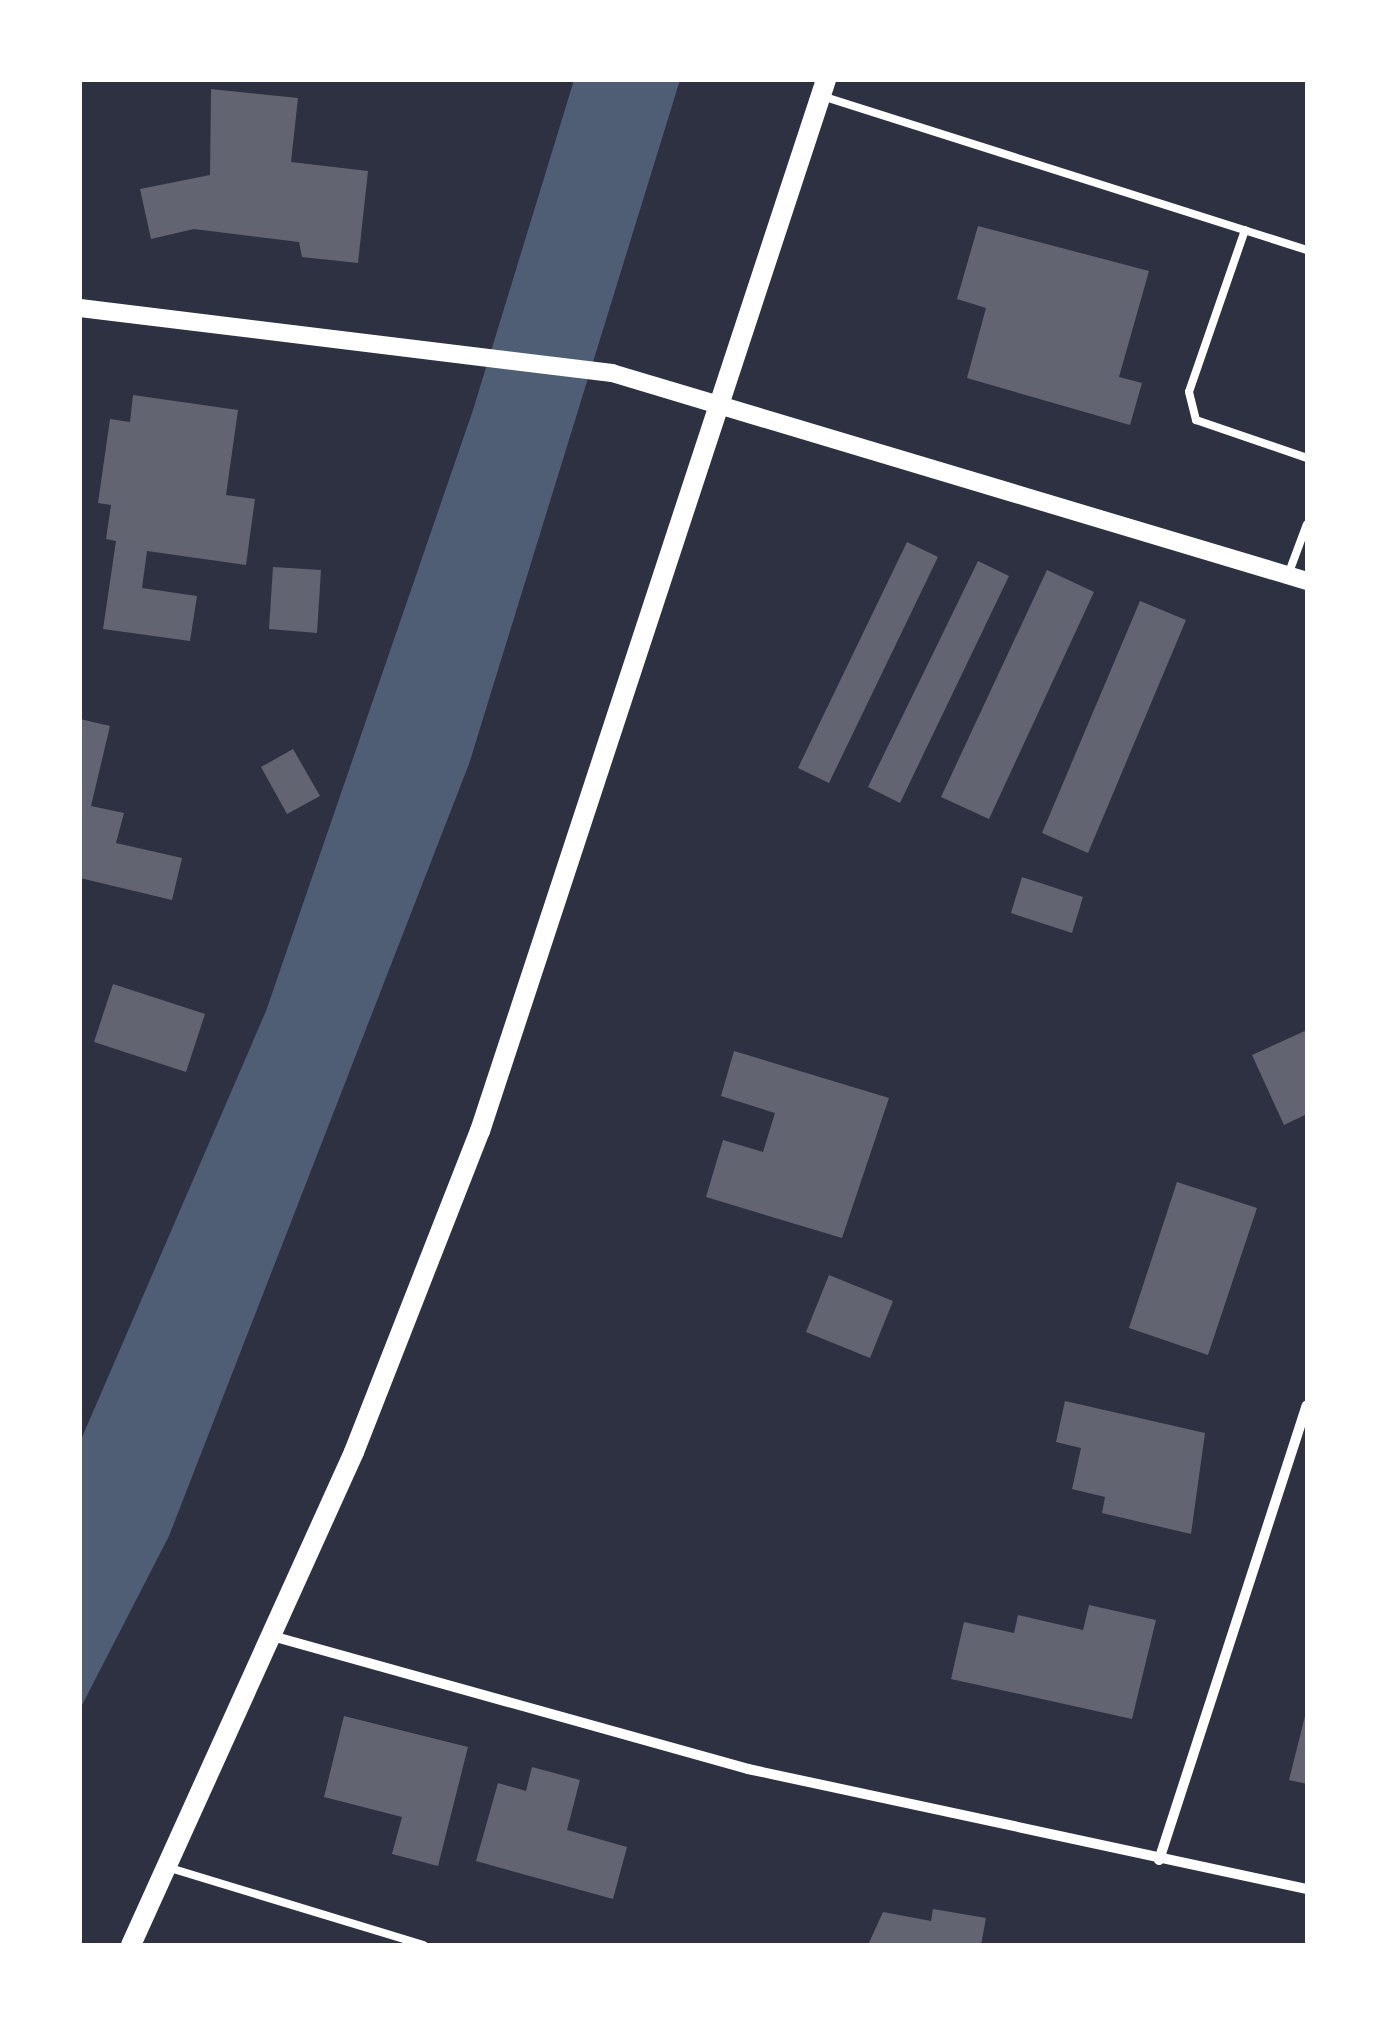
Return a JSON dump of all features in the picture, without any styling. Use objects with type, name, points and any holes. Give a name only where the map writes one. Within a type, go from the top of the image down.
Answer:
[{"type":"main road","points":[[131,1945],[271,1636],[480,1131],[823,88]]},
{"type":"street","points":[[80,308],[612,373],[718,401],[1307,582]]},
{"type":"street","points":[[1159,1860],[1307,1404]]},
{"type":"street","points":[[271,1636],[748,1769],[1307,1890]]},
{"type":"lane","points":[[823,88],[1307,250]]},
{"type":"lane","points":[[1245,230],[1189,392],[1196,420],[1307,458]]},
{"type":"lane","points":[[1288,575],[1307,524]]},
{"type":"lane","points":[[166,1867],[424,1945]]},
{"type":"water","points":[[574,80],[680,80],[469,764],[169,1536],[80,1709],[80,1442],[266,1011],[473,410]]},
{"type":"building","points":[[211,89],[298,98],[291,162],[368,171],[358,263],[302,257],[299,242],[194,229],[151,239],[140,189],[210,175]]},
{"type":"building","points":[[978,226],[1149,271],[1119,377],[1142,383],[1130,425],[967,378],[986,308],[957,299]]},
{"type":"building","points":[[133,395],[238,410],[226,495],[255,499],[246,565],[147,551],[142,588],[197,596],[190,641],[103,629],[116,541],[106,539],[111,505],[98,503],[110,419],[130,422]]},
{"type":"building","points":[[907,542],[938,557],[829,783],[798,768]]},
{"type":"building","points":[[978,561],[1009,576],[900,803],[868,787]]},
{"type":"building","points":[[273,567],[321,570],[317,633],[269,629]]},
{"type":"building","points":[[1047,570],[1094,592],[989,819],[941,797]]},
{"type":"building","points":[[1140,601],[1186,620],[1088,853],[1042,833]]},
{"type":"building","points":[[80,719],[110,726],[91,806],[124,813],[116,843],[182,858],[172,900],[80,878]]},
{"type":"building","points":[[293,749],[320,796],[287,814],[261,767]]},
{"type":"building","points":[[1022,877],[1083,897],[1072,933],[1011,913]]},
{"type":"building","points":[[113,984],[205,1014],[186,1072],[94,1042]]},
{"type":"building","points":[[1307,1030],[1307,1114],[1284,1125],[1252,1055]]},
{"type":"building","points":[[734,1051],[889,1098],[842,1238],[706,1197],[723,1140],[763,1152],[775,1113],[721,1096]]},
{"type":"building","points":[[1177,1182],[1257,1208],[1208,1355],[1129,1328]]},
{"type":"building","points":[[829,1275],[893,1301],[870,1358],[806,1332]]},
{"type":"building","points":[[1065,1401],[1205,1433],[1191,1534],[1102,1513],[1105,1497],[1072,1489],[1081,1448],[1056,1442]]},
{"type":"building","points":[[1089,1605],[1156,1620],[1132,1719],[951,1679],[964,1622],[1014,1633],[1018,1615],[1083,1630]]},
{"type":"building","points":[[1307,1712],[1307,1784],[1289,1780]]},
{"type":"building","points":[[344,1716],[468,1747],[438,1866],[392,1854],[402,1817],[324,1797]]},
{"type":"building","points":[[532,1767],[580,1780],[567,1830],[627,1847],[613,1899],[476,1861],[498,1783],[526,1791]]},
{"type":"building","points":[[933,1909],[986,1918],[981,1945],[868,1945],[883,1912],[931,1921]]}]
